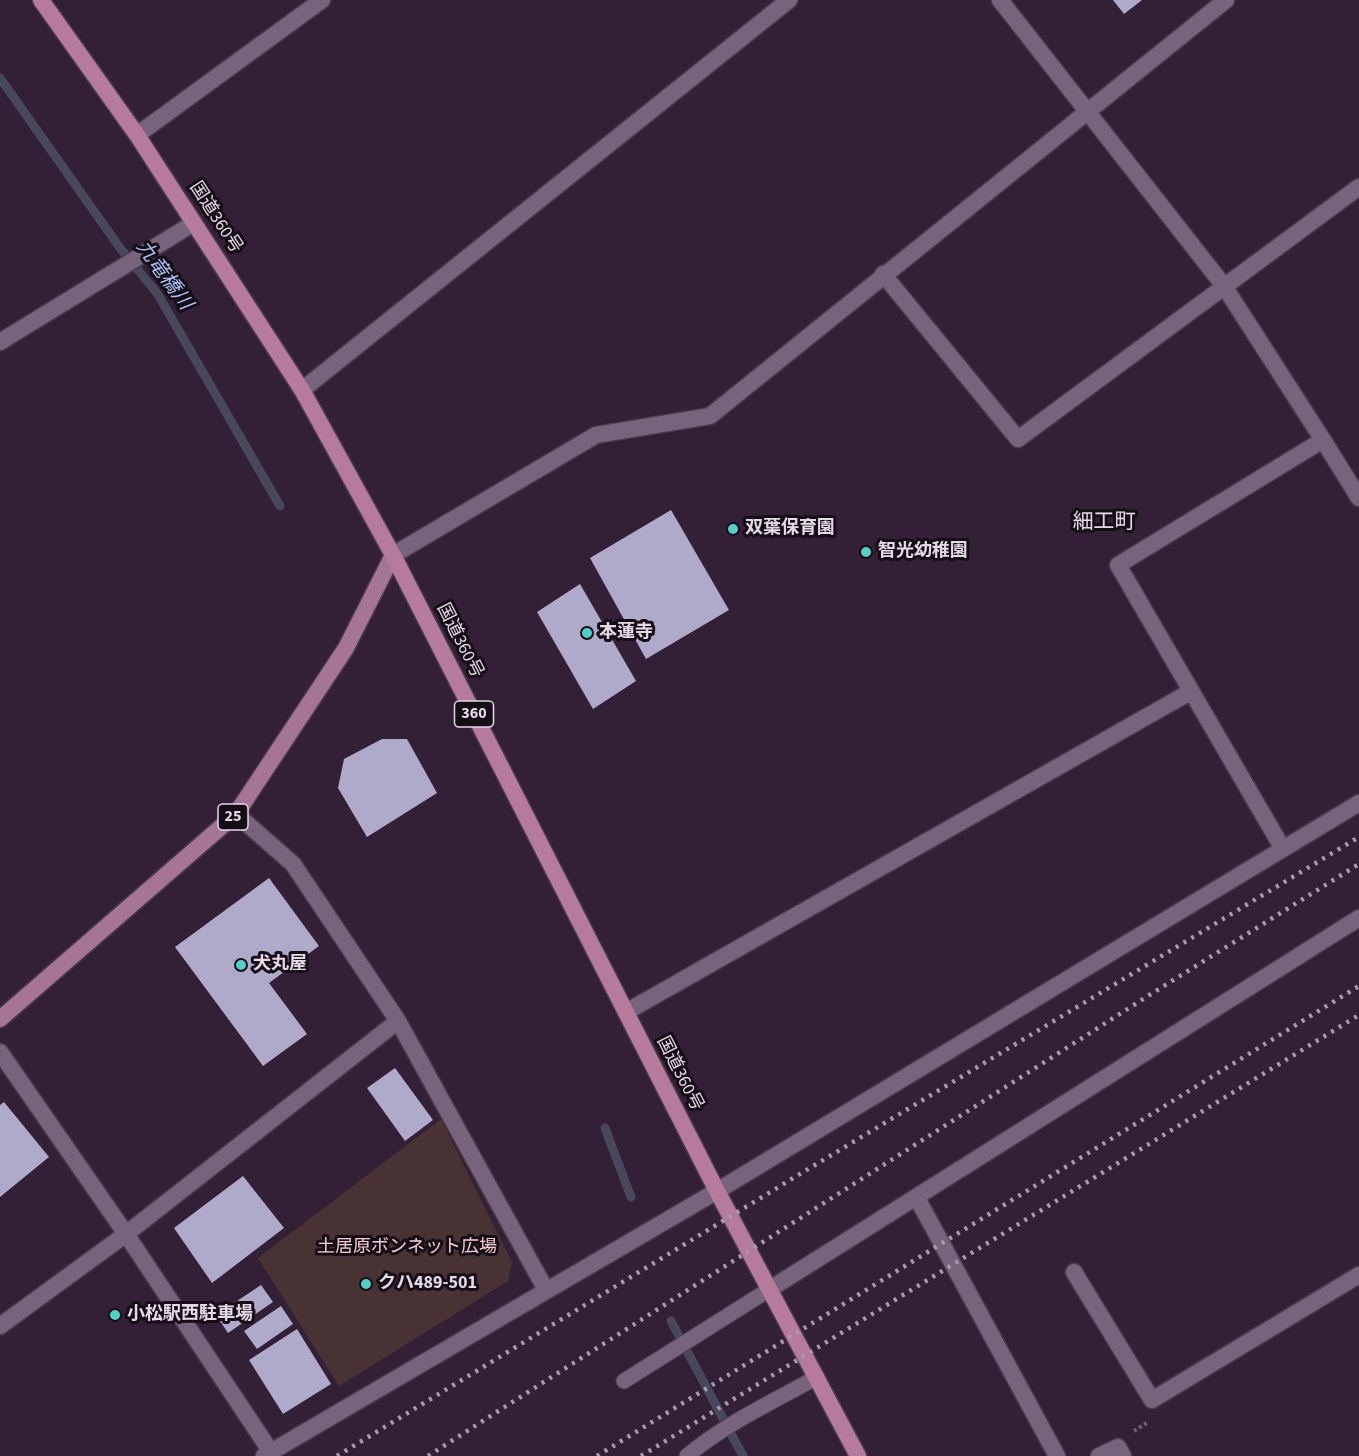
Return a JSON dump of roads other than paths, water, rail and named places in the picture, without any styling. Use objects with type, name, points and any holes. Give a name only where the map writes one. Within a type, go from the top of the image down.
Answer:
[{"type":"highway","name":"国道360号","points":[[41,0],[137,135],[302,390],[393,555],[717,1191],[858,1456]]},
{"type":"main road","name":"25","points":[[0,1019],[236,814],[346,648],[393,555]]},
{"type":"street","points":[[137,135],[322,0]]},
{"type":"street","points":[[302,390],[789,0]]},
{"type":"street","points":[[1000,0],[1224,286],[1359,498]]},
{"type":"street","points":[[393,555],[596,435],[710,416],[883,274],[1226,0]]},
{"type":"street","points":[[883,274],[1018,439],[1359,187]]},
{"type":"street","points":[[0,342],[194,222]]},
{"type":"street","points":[[1283,849],[1118,565],[1323,440]]},
{"type":"street","points":[[626,1012],[1190,692]]},
{"type":"street","points":[[0,1052],[126,1234],[268,1454],[717,1191],[1359,803]]},
{"type":"street","points":[[236,814],[292,864],[398,1021],[546,1290]]},
{"type":"street","points":[[770,1289],[1359,918]]},
{"type":"street","points":[[0,1326],[126,1234],[398,1021]]},
{"type":"street","points":[[917,1198],[1057,1456]]},
{"type":"street","points":[[1074,1272],[1152,1400],[1359,1275]]},
{"type":"street","points":[[1100,1456],[1120,1451]]},
{"type":"lane","points":[[624,1381],[698,1332],[770,1289]]},
{"type":"lane","points":[[687,1456],[706,1440],[817,1377]]},
{"type":"waterway","name":"九竜橋川","points":[[0,78],[120,248],[157,293],[280,506]]},
{"type":"waterway","points":[[605,1128],[631,1197]]},
{"type":"waterway","points":[[671,1321],[743,1456]]},
{"type":"railway","points":[[337,1456],[1359,837]]},
{"type":"railway","points":[[428,1456],[1151,994],[1359,864]]},
{"type":"railway","points":[[597,1456],[1359,986]]},
{"type":"railway","points":[[641,1456],[1359,1015]]},
{"type":"place","name":"双葉保育園","points":[[733,529]]},
{"type":"place","name":"智光幼稚園","points":[[866,552]]},
{"type":"place","name":"本蓮寺","points":[[587,633]]},
{"type":"place","name":"犬丸屋","points":[[241,965]]},
{"type":"place","name":"クハ489-501","points":[[366,1284]]},
{"type":"place","name":"小松駅西駐車場","points":[[115,1315]]},
{"type":"district","name":"細工町","points":[[1104,523]]},
{"type":"park label","name":"土居原ボンネット広場","points":[[407,1248]]}]
